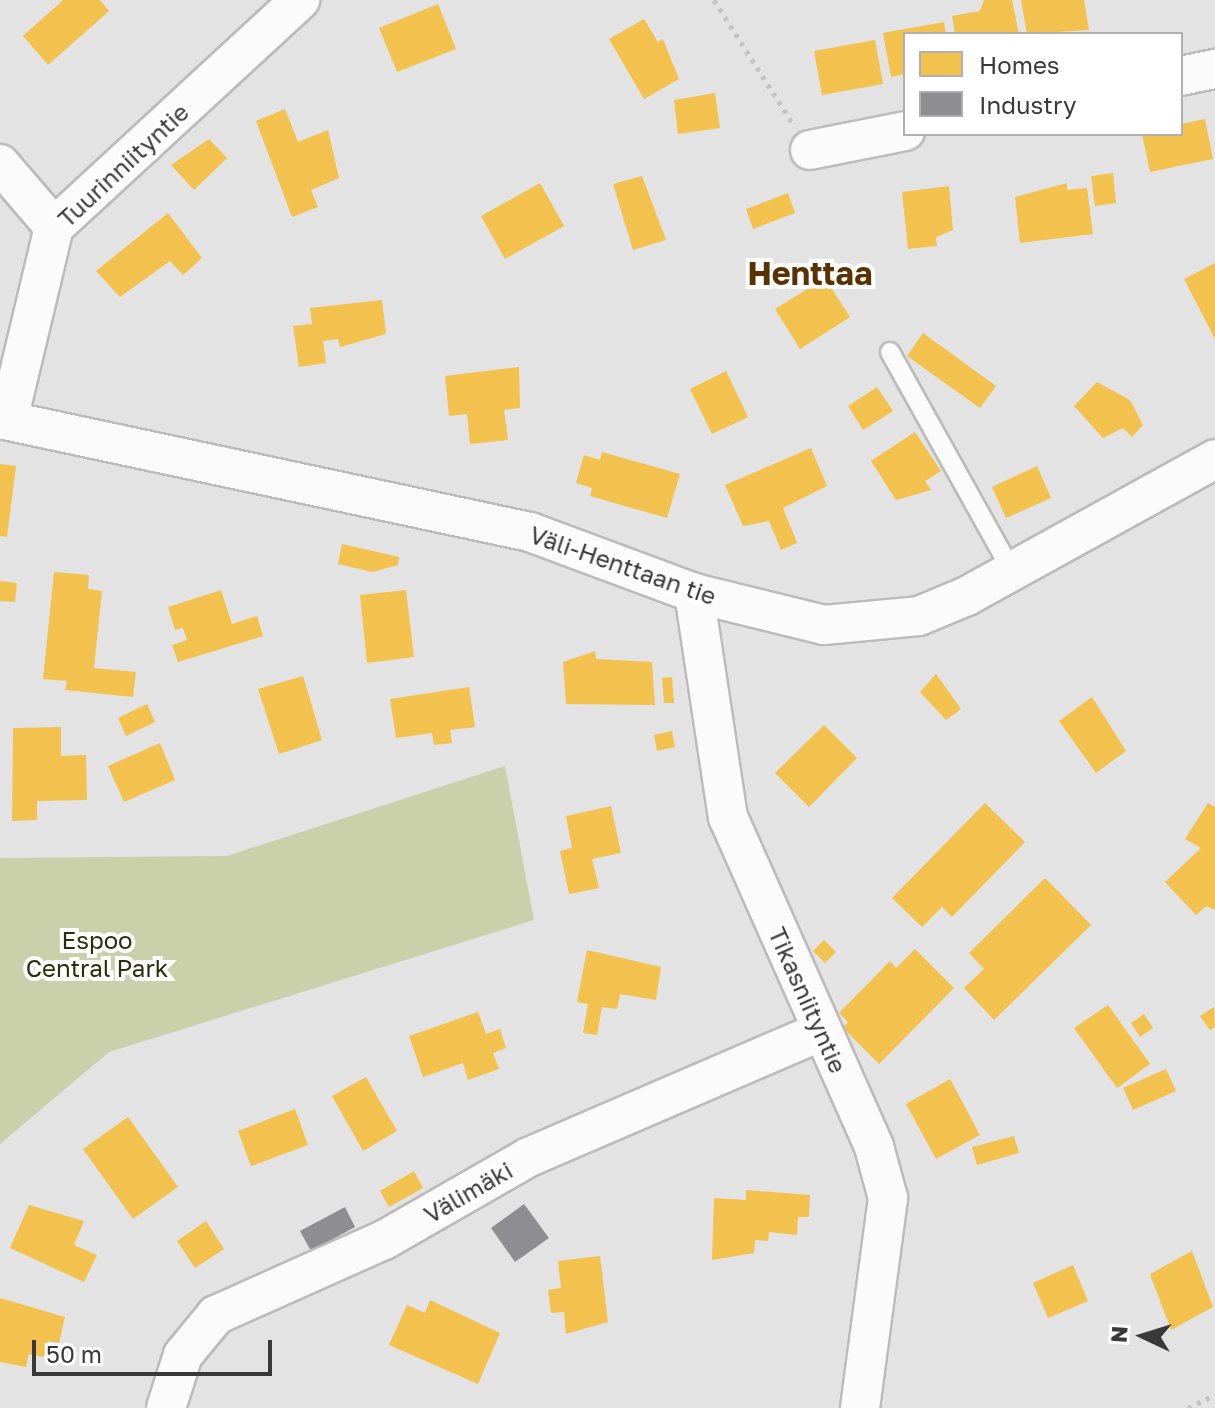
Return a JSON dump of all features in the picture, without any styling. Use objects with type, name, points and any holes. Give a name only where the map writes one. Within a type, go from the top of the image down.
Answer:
[{"type":"street","name":"Tuurinniityntie","points":[[4,420],[54,227],[300,0]]},
{"type":"street","points":[[1183,76],[1215,69]]},
{"type":"street","points":[[810,150],[903,131]]},
{"type":"street","points":[[0,164],[54,227]]},
{"type":"street","name":"Väli-Henttaan tie","points":[[4,420],[530,532],[694,593],[824,625],[868,624],[919,616],[1215,459]]},
{"type":"street","name":"Tikasniityntie","points":[[694,593],[728,817],[874,1147],[888,1198],[860,1408]]},
{"type":"street","name":"Välimäki","points":[[166,1408],[183,1355],[216,1315],[384,1240],[529,1157],[821,1031]]},
{"type":"lane","points":[[890,352],[1011,569]]},
{"type":"path","points":[[714,0],[810,150]]},
{"type":"path","points":[[1188,1408],[1215,1395]]},
{"type":"green space","name":"Espoo Central Park","points":[[505,766],[534,920],[109,1052],[0,1144],[0,858],[227,856]]},
{"type":"building: Homes","points":[[63,0],[100,0],[109,11],[48,65],[23,36]]},
{"type":"building: Homes","points":[[984,0],[1012,0],[1019,32],[955,32],[952,16],[980,11]]},
{"type":"building: Homes","points":[[1021,0],[1084,0],[1089,30],[1027,32]]},
{"type":"building: Homes","points":[[438,4],[456,49],[397,72],[379,28]]},
{"type":"building: Homes","points":[[644,19],[658,42],[663,39],[679,79],[644,99],[609,39]]},
{"type":"building: Homes","points":[[944,22],[946,32],[903,32],[903,74],[891,77],[883,33]]},
{"type":"building: Homes","points":[[875,40],[883,84],[822,95],[814,51]]},
{"type":"building: Homes","points":[[715,93],[720,128],[678,134],[674,100]]},
{"type":"building: Homes","points":[[285,109],[298,142],[328,130],[339,178],[311,190],[318,207],[292,217],[256,121]]},
{"type":"building: Homes","points":[[1205,119],[1213,159],[1150,172],[1142,136],[1183,136],[1183,124]]},
{"type":"building: Homes","points":[[209,139],[227,158],[194,190],[171,165]]},
{"type":"building: Homes","points":[[1113,173],[1116,203],[1095,206],[1091,176]]},
{"type":"building: Homes","points":[[642,176],[666,240],[633,250],[613,184]]},
{"type":"building: Homes","points":[[540,183],[564,226],[505,259],[481,216]]},
{"type":"building: Homes","points":[[1067,183],[1067,190],[1087,188],[1093,234],[1020,243],[1015,197]]},
{"type":"building: Homes","points":[[949,186],[953,230],[936,237],[937,246],[908,249],[902,192]]},
{"type":"building: Homes","points":[[788,193],[795,213],[753,229],[746,209]]},
{"type":"building: Homes","points":[[168,213],[202,258],[183,275],[170,261],[120,297],[96,271]]},
{"type":"building: Homes","points":[[1215,263],[1215,339],[1184,279]]},
{"type":"building: Homes","points":[[825,278],[850,317],[800,349],[775,309]]},
{"type":"building: Homes","points":[[382,300],[386,334],[340,347],[338,339],[323,341],[326,363],[299,367],[293,326],[312,324],[310,308]]},
{"type":"building: Homes","points":[[923,333],[996,386],[980,408],[907,356]]},
{"type":"building: Homes","points":[[519,367],[520,408],[504,410],[508,440],[470,444],[467,414],[449,416],[445,376]]},
{"type":"building: Homes","points":[[726,371],[748,417],[712,434],[690,389]]},
{"type":"building: Homes","points":[[1097,382],[1130,400],[1143,425],[1132,437],[1123,428],[1103,438],[1074,406]]},
{"type":"building: Homes","points":[[877,387],[893,411],[863,430],[848,406]]},
{"type":"building: Homes","points":[[915,432],[941,471],[925,481],[931,490],[896,500],[871,461]]},
{"type":"building: Homes","points":[[811,448],[827,486],[783,508],[797,543],[781,550],[769,521],[743,526],[725,485]]},
{"type":"building: Homes","points":[[602,452],[680,474],[667,518],[590,496],[592,488],[576,483],[584,455],[600,460]]},
{"type":"building: Homes","points":[[0,464],[16,466],[7,537],[0,536]]},
{"type":"building: Homes","points":[[1037,466],[1051,498],[1006,518],[992,487]]},
{"type":"building: Homes","points":[[342,544],[399,557],[398,565],[373,572],[338,564]]},
{"type":"building: Homes","points":[[54,572],[89,575],[88,589],[102,591],[94,668],[136,672],[133,697],[65,690],[67,681],[43,679]]},
{"type":"building: Homes","points":[[0,581],[17,583],[15,602],[0,601]]},
{"type":"building: Homes","points":[[221,590],[232,624],[257,616],[263,636],[178,662],[172,645],[187,640],[183,628],[175,630],[168,607]]},
{"type":"building: Homes","points":[[406,590],[414,657],[367,663],[360,595]]},
{"type":"building: Homes","points":[[595,651],[596,659],[652,662],[655,705],[566,704],[563,662]]},
{"type":"building: Homes","points":[[936,674],[961,709],[946,720],[920,692]]},
{"type":"building: Homes","points":[[303,676],[322,740],[279,754],[258,689]]},
{"type":"building: Homes","points":[[672,677],[674,703],[664,703],[662,678]]},
{"type":"building: Homes","points":[[469,687],[475,727],[450,730],[452,743],[434,745],[432,733],[396,738],[390,699]]},
{"type":"building: Homes","points":[[1092,697],[1126,751],[1096,773],[1059,721]]},
{"type":"building: Homes","points":[[147,704],[155,722],[126,736],[118,718]]},
{"type":"building: Homes","points":[[824,725],[857,758],[809,807],[775,773]]},
{"type":"building: Homes","points":[[61,727],[61,756],[86,755],[87,800],[37,801],[37,820],[12,821],[13,728]]},
{"type":"building: Homes","points":[[672,731],[675,747],[657,751],[654,735]]},
{"type":"building: Homes","points":[[160,743],[175,780],[124,802],[108,766]]},
{"type":"building: Homes","points":[[985,803],[1025,842],[952,917],[942,907],[922,927],[892,898]]},
{"type":"building: Homes","points":[[1208,803],[1215,807],[1215,910],[1206,906],[1196,915],[1165,882],[1201,848],[1185,839]]},
{"type":"building: Homes","points":[[611,806],[621,853],[592,859],[599,888],[569,894],[560,851],[572,848],[566,816]]},
{"type":"building: Homes","points":[[1045,878],[1091,925],[994,1020],[964,988],[984,969],[969,953]]},
{"type":"building: Homes","points":[[824,940],[836,952],[825,963],[813,951]]},
{"type":"building: Homes","points":[[915,949],[954,988],[879,1064],[843,1028],[848,1022],[839,1013],[890,961],[896,968]]},
{"type":"building: Homes","points":[[587,950],[661,967],[656,1000],[620,994],[617,1009],[602,1007],[597,1035],[583,1033],[588,1004],[577,1002]]},
{"type":"building: Homes","points":[[1108,1005],[1150,1064],[1117,1088],[1074,1028]]},
{"type":"building: Homes","points":[[1214,1007],[1215,1027],[1210,1030],[1200,1016]]},
{"type":"building: Homes","points":[[478,1012],[486,1034],[500,1029],[506,1048],[493,1053],[499,1069],[468,1080],[463,1063],[423,1077],[409,1036]]},
{"type":"building: Homes","points":[[1144,1014],[1153,1028],[1140,1037],[1131,1023]]},
{"type":"building: Homes","points":[[1166,1069],[1176,1091],[1133,1110],[1123,1088]]},
{"type":"building: Homes","points":[[366,1077],[397,1131],[363,1151],[332,1096]]},
{"type":"building: Homes","points":[[950,1079],[980,1135],[936,1159],[906,1104]]},
{"type":"building: Homes","points":[[295,1109],[308,1145],[251,1166],[238,1131]]},
{"type":"building: Homes","points":[[128,1117],[178,1187],[133,1219],[83,1149]]},
{"type":"building: Homes","points":[[1014,1136],[1019,1153],[977,1165],[972,1147]]},
{"type":"building: Homes","points":[[414,1171],[423,1188],[389,1207],[380,1191]]},
{"type":"building: Homes","points":[[746,1190],[810,1195],[809,1217],[798,1217],[797,1235],[769,1232],[768,1241],[755,1240],[754,1253],[712,1260],[714,1198],[746,1200]]},
{"type":"building: Homes","points":[[29,1205],[84,1221],[74,1245],[97,1255],[84,1282],[10,1248]]},
{"type":"building: Homes","points":[[206,1221],[224,1249],[195,1268],[177,1241]]},
{"type":"building: Homes","points":[[1192,1251],[1213,1307],[1171,1330],[1150,1274]]},
{"type":"building: Homes","points":[[600,1256],[608,1322],[566,1334],[564,1312],[551,1313],[548,1290],[561,1288],[558,1261]]},
{"type":"building: Homes","points":[[1073,1265],[1088,1301],[1048,1318],[1033,1283]]},
{"type":"building: Homes","points":[[0,1298],[65,1317],[59,1343],[48,1341],[44,1357],[29,1354],[26,1367],[0,1362]]},
{"type":"building: Homes","points":[[430,1300],[500,1333],[478,1384],[389,1345],[407,1305],[425,1313]]},
{"type":"building: Industry","points":[[524,1204],[549,1238],[515,1262],[491,1228]]},
{"type":"building: Industry","points":[[345,1207],[355,1227],[311,1251],[300,1231]]},
{"type":"district","name":"Henttaa","points":[[810,273]]}]
